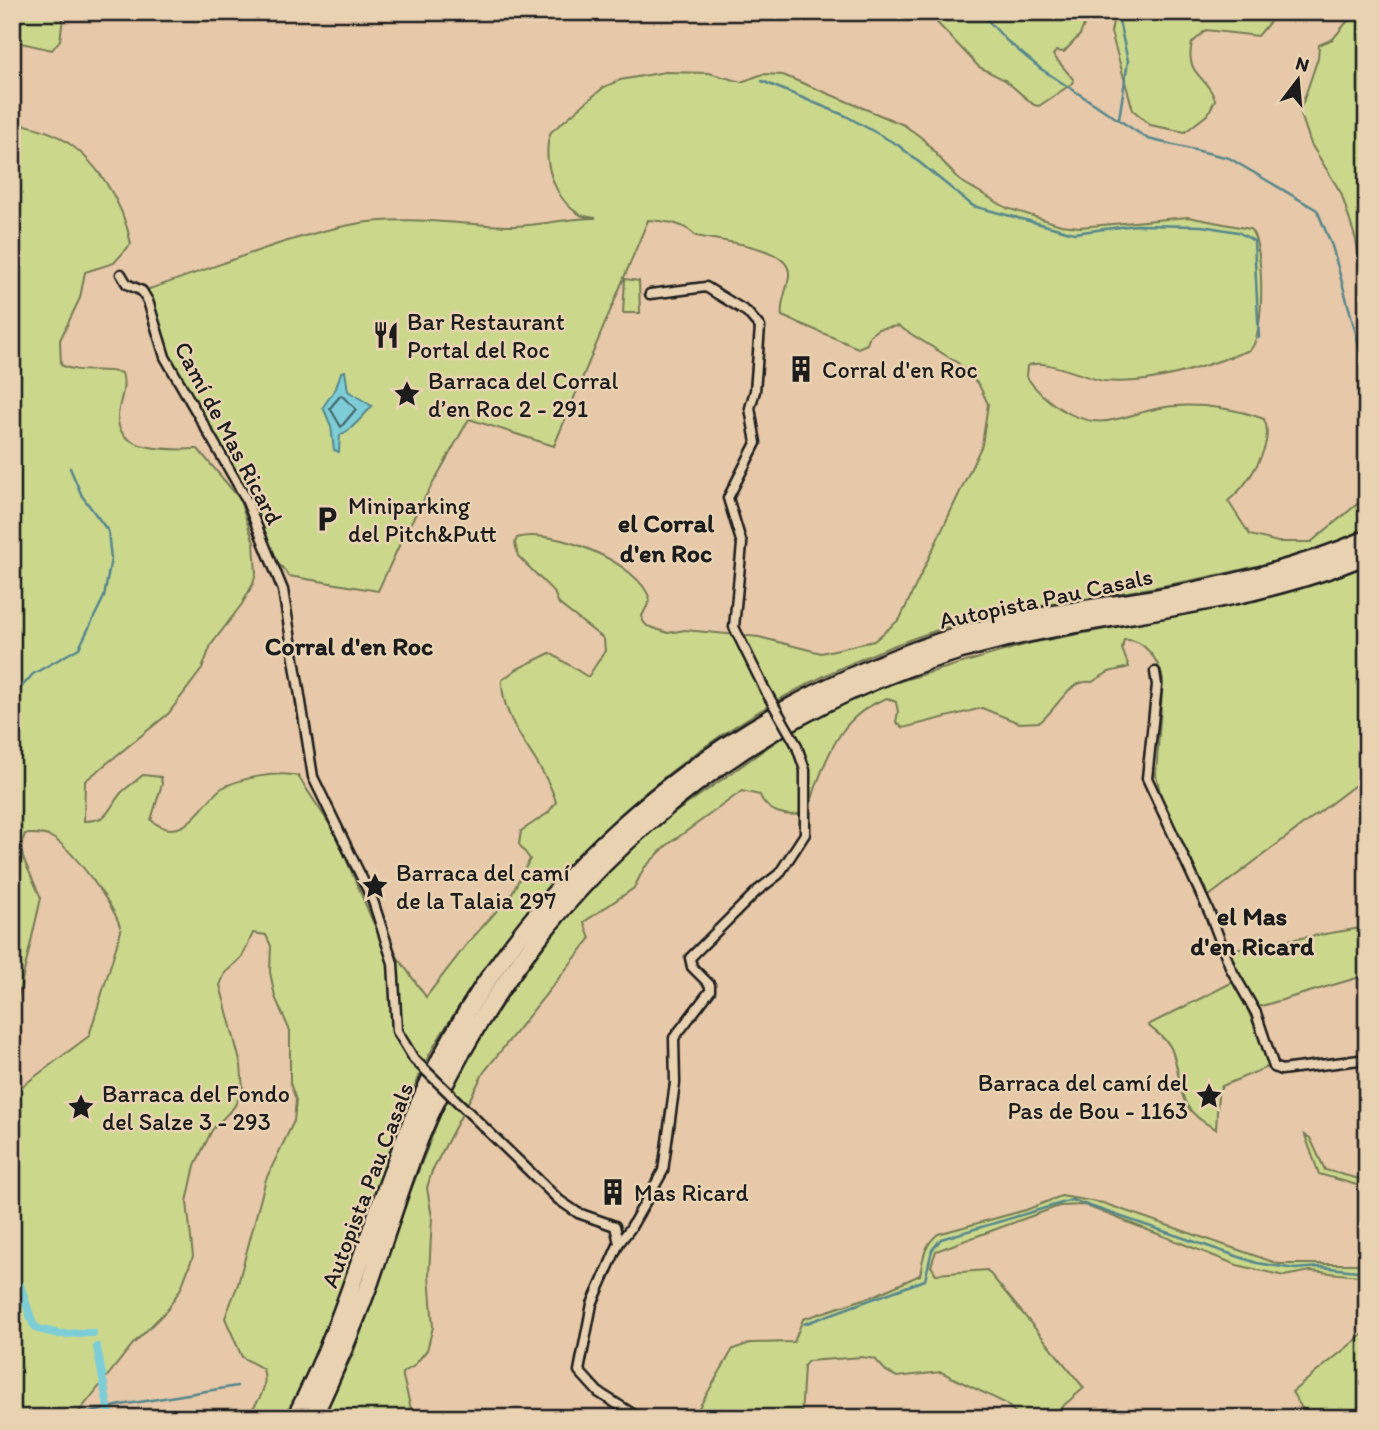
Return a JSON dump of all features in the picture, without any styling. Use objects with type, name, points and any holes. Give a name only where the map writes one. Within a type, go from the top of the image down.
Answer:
[{"type":"highway","name":"Autopista Pau Casals","points":[[295,1418],[337,1329],[421,1100],[463,1021],[499,963],[541,910],[602,844],[671,784],[737,737],[809,695],[920,649],[1010,623],[1265,575],[1367,540]]},
{"type":"highway","name":"Autopista Pau Casals","points":[[313,1418],[350,1335],[417,1145],[471,1035],[519,961],[577,891],[610,856],[679,795],[737,754],[804,714],[920,663],[1014,637],[1263,590],[1367,555]]},
{"type":"street","name":"Camí de Mas Ricard","points":[[121,274],[127,284],[142,291],[165,357],[219,456],[245,497],[283,590],[313,777],[373,901],[393,963],[397,1031],[414,1059],[559,1200],[578,1213],[615,1226],[619,1243]]},
{"type":"street","points":[[639,1418],[598,1392],[579,1371],[592,1304],[619,1243],[631,1229],[663,1171],[675,1083],[674,1038],[710,991],[710,985],[692,967],[690,958],[757,891],[779,874],[805,834],[805,770],[796,744],[765,690],[734,627],[742,544],[739,524],[728,498],[756,443],[750,408],[755,391],[760,327],[747,312],[706,287],[650,294]]},
{"type":"street","points":[[1155,672],[1157,685],[1147,778],[1210,914],[1231,969],[1256,1013],[1274,1067],[1281,1070],[1367,1059]]},
{"type":"green space","points":[[12,12],[64,12],[60,40],[52,50],[12,41]]},
{"type":"green space","points":[[927,12],[1089,12],[1080,35],[1064,52],[1056,51],[1053,55],[1073,79],[1073,83],[1039,106],[1034,105],[1005,80],[979,67]]},
{"type":"green space","points":[[1115,12],[1278,12],[1258,36],[1206,30],[1192,43],[1191,62],[1215,100],[1208,114],[1185,132],[1150,125],[1133,110],[1111,32]]},
{"type":"green space","points":[[1355,12],[1367,12],[1367,295],[1356,240],[1341,193],[1311,144],[1300,111],[1318,58],[1319,45],[1333,39]]},
{"type":"green space","points":[[665,72],[709,73],[741,82],[763,74],[783,75],[904,125],[922,138],[959,180],[1007,208],[1061,225],[1080,227],[1188,217],[1250,229],[1255,238],[1261,270],[1261,310],[1255,342],[1250,350],[1179,373],[1141,381],[1104,381],[1043,364],[1027,366],[1026,376],[1050,402],[1072,415],[1095,421],[1115,420],[1166,407],[1186,406],[1232,410],[1264,419],[1266,440],[1258,464],[1228,501],[1250,535],[1278,542],[1311,542],[1367,496],[1367,531],[1299,555],[1264,564],[1158,587],[1012,611],[938,630],[867,656],[798,689],[733,728],[671,772],[613,820],[560,874],[511,932],[436,1042],[400,1124],[333,1323],[285,1418],[245,1418],[261,1395],[265,1383],[263,1369],[242,1357],[225,1318],[238,1284],[266,1179],[294,1121],[296,1100],[290,1083],[290,1031],[275,997],[270,972],[271,946],[266,935],[253,933],[242,957],[225,973],[220,985],[241,1065],[243,1090],[234,1107],[212,1130],[195,1165],[187,1202],[193,1256],[181,1288],[167,1310],[133,1344],[74,1418],[12,1418],[12,1094],[89,1036],[121,931],[103,895],[71,854],[50,836],[25,834],[21,846],[23,858],[41,898],[12,1024],[12,121],[54,134],[85,157],[115,197],[131,244],[114,263],[85,272],[80,298],[60,340],[61,365],[75,370],[122,373],[123,390],[118,416],[120,428],[126,437],[148,447],[198,449],[239,498],[254,543],[256,573],[242,604],[211,645],[202,669],[168,714],[85,781],[84,821],[104,816],[121,793],[143,775],[161,777],[162,784],[151,820],[163,827],[174,829],[192,819],[215,794],[230,784],[270,775],[298,776],[334,831],[373,922],[426,997],[467,944],[511,895],[530,859],[519,844],[521,831],[548,813],[556,802],[508,713],[502,680],[517,669],[550,653],[588,677],[605,651],[604,639],[559,604],[554,592],[518,556],[515,543],[517,538],[532,536],[572,543],[613,561],[643,586],[650,600],[642,616],[643,621],[647,626],[668,633],[685,630],[759,637],[821,653],[874,641],[900,619],[982,445],[988,404],[979,385],[958,363],[898,326],[878,329],[870,335],[867,344],[858,348],[782,316],[789,273],[782,260],[773,254],[747,245],[696,236],[686,228],[674,224],[648,220],[554,446],[469,419],[405,533],[378,591],[289,576],[281,566],[273,568],[246,489],[162,348],[146,290],[276,245],[355,224],[413,220],[511,226],[596,218],[583,216],[572,209],[557,190],[547,154],[551,132],[604,87],[620,80]]},
{"type":"green space","points":[[625,279],[639,281],[640,313],[623,313]]},
{"type":"green space","points":[[1367,564],[1367,776],[1209,896],[1163,805],[1156,775],[1163,679],[1161,672],[1150,652],[1131,640],[1124,640],[1122,649],[1129,667],[1109,672],[1092,682],[1084,682],[1070,689],[1040,722],[1019,723],[982,708],[903,728],[896,722],[896,702],[887,698],[873,704],[851,722],[834,744],[810,803],[803,813],[790,815],[778,812],[767,806],[760,795],[742,791],[666,846],[644,868],[634,888],[584,922],[590,939],[484,1072],[432,1171],[427,1188],[432,1217],[429,1275],[433,1327],[427,1350],[414,1366],[402,1373],[411,1409],[418,1418],[321,1418],[353,1354],[411,1190],[446,1100],[465,1061],[518,981],[576,905],[646,833],[781,738],[863,692],[1031,643],[1256,601]]},
{"type":"green space","points":[[1367,927],[1367,975],[1248,1010],[1270,1066],[1222,1086],[1218,1095],[1216,1129],[1192,1112],[1182,1093],[1171,1048],[1148,1025],[1239,979],[1229,950]]},
{"type":"green space","points":[[1305,1135],[1310,1138],[1325,1170],[1367,1181],[1367,1188],[1319,1174]]},
{"type":"green space","points":[[1061,1196],[1103,1203],[1279,1264],[1367,1264],[1367,1277],[1311,1271],[1284,1276],[1237,1265],[1084,1205],[1059,1206],[936,1251],[931,1266],[936,1274],[987,1270],[1084,1388],[1049,1418],[1021,1418],[1005,1403],[941,1372],[897,1377],[886,1371],[875,1359],[862,1357],[808,1361],[804,1366],[801,1418],[693,1418],[733,1349],[750,1343],[794,1342],[803,1319],[876,1295],[920,1275],[927,1248],[938,1234],[1026,1210]]},
{"type":"green space","points":[[1367,1331],[1367,1418],[1308,1418],[1292,1392]]},
{"type":"water","points":[[345,371],[348,391],[372,406],[352,427],[340,435],[339,452],[334,450],[331,426],[323,407],[336,388],[341,372]]},
{"type":"waterway","points":[[980,12],[1007,41],[1041,69],[1148,139],[1229,158],[1317,210],[1332,246],[1367,374]]},
{"type":"waterway","points":[[1117,12],[1128,61],[1119,119]]},
{"type":"waterway","points":[[762,81],[846,116],[898,145],[973,206],[1074,233],[1136,225],[1202,226],[1238,232],[1254,241],[1259,338]]},
{"type":"waterway","points":[[12,698],[33,674],[79,648],[104,597],[111,559],[108,531],[82,496],[70,468]]},
{"type":"waterway","points":[[804,1324],[925,1280],[932,1250],[941,1239],[1072,1200],[1257,1263],[1295,1269],[1320,1267],[1367,1272]]},
{"type":"waterway","points":[[12,1279],[20,1285],[33,1324],[38,1329],[60,1334],[93,1333]]},
{"type":"waterway","points":[[97,1347],[110,1418]]},
{"type":"waterway","points":[[69,1418],[121,1405],[237,1386]]},
{"type":"place","name":"Bar Restaurant Portal del Roc","points":[[386,335]]},
{"type":"place","name":"Corral d'en Roc","points":[[801,369]]},
{"type":"place","name":"Barraca del Corral d’en Roc 2 - 291","points":[[407,394]]},
{"type":"place","name":"Miniparking del Pitch&Putt","points":[[327,519]]},
{"type":"place","name":"Barraca del camí de la Talaia 297","points":[[375,886]]},
{"type":"place","name":"Barraca del camí del Pas de Bou - 1163","points":[[1209,1096]]},
{"type":"place","name":"Barraca del Fondo del Salze 3 - 293","points":[[81,1107]]},
{"type":"place","name":"Mas Ricard","points":[[613,1192]]},
{"type":"district","name":"el Corral d'en Roc","points":[[666,538]]},
{"type":"district","name":"Corral d'en Roc","points":[[349,646]]},
{"type":"district","name":"el Mas d'en Ricard","points":[[1252,931]]}]
